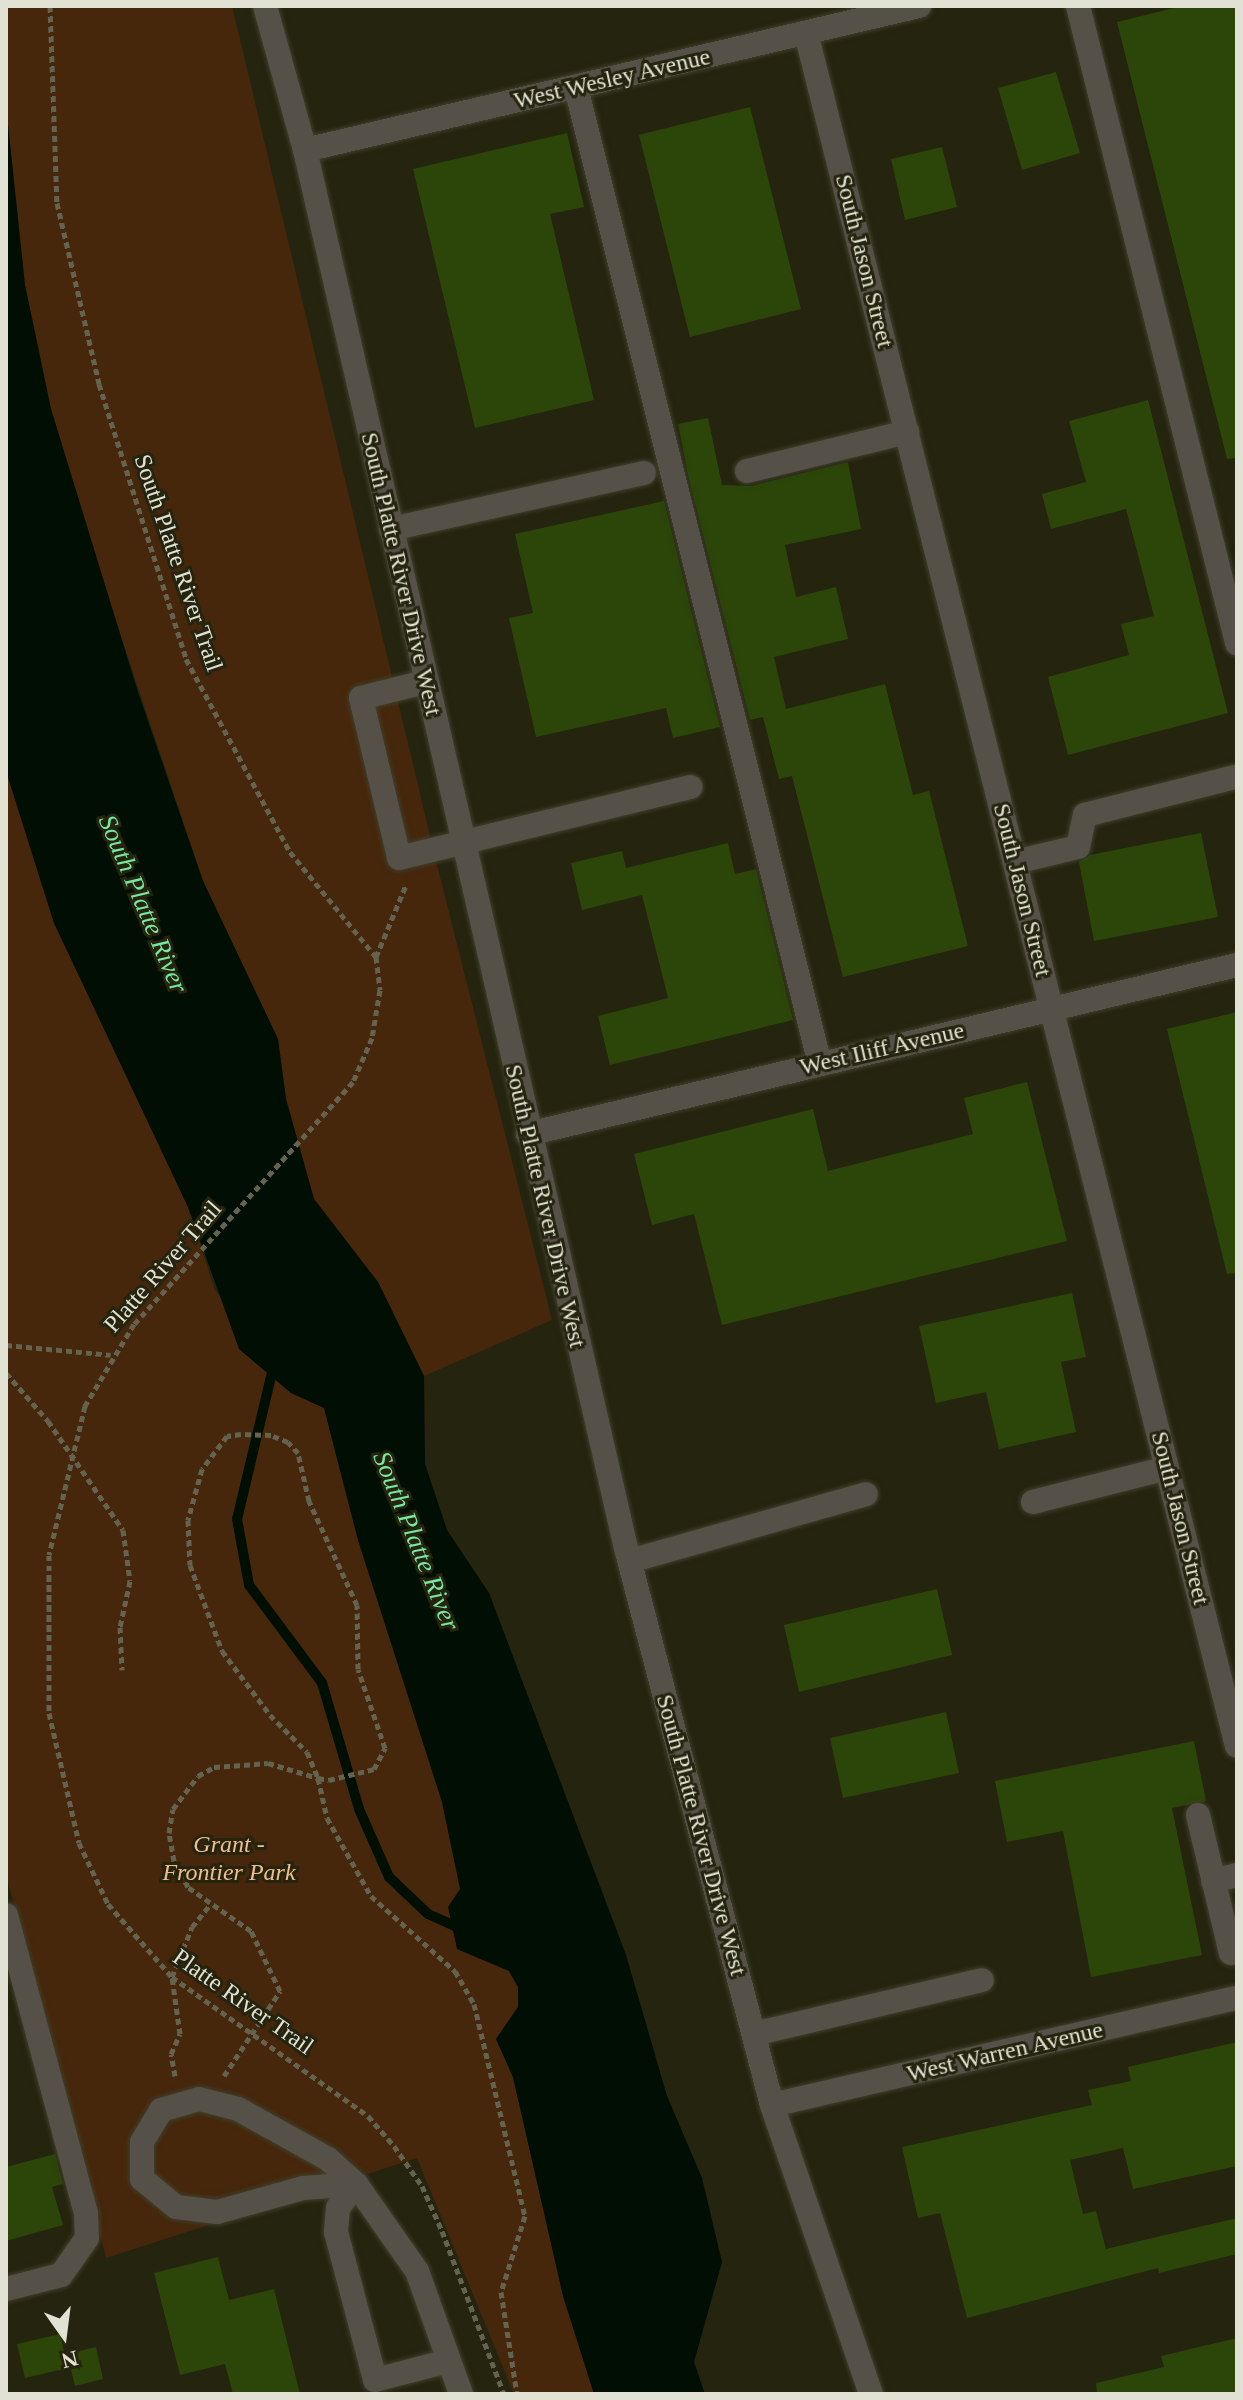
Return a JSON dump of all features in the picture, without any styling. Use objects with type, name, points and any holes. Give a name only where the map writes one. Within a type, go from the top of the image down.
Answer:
[{"type":"street","name":"South Platte River Drive West","points":[[265,6],[305,150],[528,1134],[630,1561],[772,2105],[871,2394]]},
{"type":"street","name":"West Wesley Avenue","points":[[305,150],[919,6]]},
{"type":"street","points":[[1078,6],[1237,643]]},
{"type":"street","name":"South Jason Street","points":[[806,33],[1237,1746]]},
{"type":"street","points":[[576,87],[820,1064]]},
{"type":"street","points":[[747,471],[907,432]]},
{"type":"street","points":[[391,529],[644,473]]},
{"type":"street","points":[[425,682],[361,698],[399,858],[690,787]]},
{"type":"street","points":[[1015,862],[1078,847],[1085,815],[1235,777]]},
{"type":"street","name":"West Iliff Avenue","points":[[528,1134],[1237,965]]},
{"type":"street","points":[[1033,1502],[1167,1468]]},
{"type":"street","points":[[630,1561],[866,1494]]},
{"type":"street","points":[[1198,1815],[1225,1878],[1231,1953]]},
{"type":"street","points":[[6,1915],[86,2213],[87,2238],[61,2275],[6,2289]]},
{"type":"street","points":[[754,2034],[982,1980]]},
{"type":"street","name":"West Warren Avenue","points":[[772,2105],[1237,1998]]},
{"type":"street","points":[[356,2184],[303,2188],[217,2212],[176,2207],[142,2179],[142,2142],[161,2110],[208,2101],[238,2109],[328,2159],[356,2184],[417,2271],[461,2394]]},
{"type":"street","points":[[356,2184],[338,2208],[336,2232],[375,2380],[448,2361]]},
{"type":"path","name":"South Platte River Trail","points":[[50,6],[57,203],[99,384],[186,659],[290,852],[376,957]]},
{"type":"path","points":[[376,957],[407,889],[399,858]]},
{"type":"path","name":"Platte River Trail","points":[[376,957],[380,990],[372,1038],[353,1082],[134,1324],[111,1355],[85,1406],[70,1452],[49,1555],[45,1624],[57,1752],[92,1874],[138,1945],[172,1977],[368,2116],[394,2146],[422,2186],[442,2231],[504,2394]]},
{"type":"path","points":[[6,1345],[111,1355]]},
{"type":"path","points":[[6,1373],[70,1452],[123,1530],[130,1581],[120,1627],[122,1670]]},
{"type":"path","points":[[208,2101],[280,1991],[251,1931],[209,1906],[188,1887],[174,1861],[169,1833],[173,1809],[182,1793],[198,1776],[234,1762],[268,1763],[318,1778],[329,1780],[374,1769],[385,1748],[358,1669],[357,1605],[309,1501],[298,1453],[288,1442],[271,1435],[227,1436],[202,1469],[188,1520],[190,1565],[233,1671],[307,1752],[318,1778],[327,1818],[371,1896],[455,1971],[474,2004],[525,2216],[501,2292],[517,2394]]},
{"type":"path","points":[[175,2105],[171,2054],[180,2034],[172,1977],[192,1927],[209,1906]]},
{"type":"green space","points":[[6,6],[232,6],[437,865],[552,1320],[424,1376],[378,1282],[314,1199],[286,1099],[278,1039],[203,881],[97,565],[51,409],[25,285],[6,106]]},
{"type":"green space","name":"Grant - Frontier Park","points":[[6,771],[54,923],[188,1207],[215,1290],[291,1393],[324,1408],[358,1540],[442,1802],[461,1889],[457,1949],[509,1971],[518,1987],[518,2007],[496,2039],[513,2077],[563,2296],[594,2394],[514,2394],[417,2158],[106,2258],[6,1875]]},
{"type":"water","name":"South Platte River","points":[[6,106],[25,285],[51,409],[137,689],[203,881],[278,1039],[286,1099],[314,1199],[378,1282],[424,1376],[425,1464],[447,1530],[489,1593],[626,1955],[667,2096],[702,2178],[722,2262],[694,2362],[705,2394],[594,2394],[563,2296],[513,2077],[496,2039],[518,2007],[518,1987],[509,1971],[457,1949],[448,1907],[460,1889],[442,1802],[358,1540],[324,1408],[291,1393],[239,1349],[188,1207],[54,923],[6,771]]},
{"type":"building","points":[[1182,6],[1237,6],[1237,458],[1227,459],[1117,22]]},
{"type":"building","points":[[1056,72],[1080,153],[1022,170],[998,88]]},
{"type":"building","points":[[750,107],[801,309],[690,337],[639,135]]},
{"type":"building","points":[[567,133],[584,207],[550,214],[594,400],[475,428],[413,169]]},
{"type":"building","points":[[942,147],[957,207],[905,220],[891,159]]},
{"type":"building","points":[[1148,400],[1228,713],[1068,755],[1048,677],[1129,655],[1121,624],[1154,616],[1126,509],[1051,529],[1042,494],[1086,482],[1069,421]]},
{"type":"building","points":[[708,418],[722,485],[751,486],[848,462],[861,529],[785,545],[796,597],[836,587],[848,639],[774,657],[786,709],[885,684],[913,795],[929,791],[968,946],[843,977],[792,776],[779,779],[763,717],[750,720],[688,475],[678,424]]},
{"type":"building","points":[[664,501],[720,727],[673,738],[666,708],[536,737],[509,618],[533,613],[515,534]]},
{"type":"building","points":[[1201,833],[1218,917],[1094,941],[1079,862],[1090,855]]},
{"type":"building","points":[[728,843],[735,874],[756,869],[793,1020],[610,1065],[598,1016],[668,998],[642,895],[582,910],[571,863],[622,851],[626,868]]},
{"type":"building","points":[[1237,1012],[1237,1273],[1227,1274],[1167,1029]]},
{"type":"building","points":[[1027,1082],[1067,1241],[722,1325],[694,1214],[652,1225],[634,1154],[813,1109],[828,1171],[973,1134],[964,1098]]},
{"type":"building","points":[[1072,1293],[1086,1357],[1061,1362],[1076,1432],[999,1449],[986,1392],[936,1403],[919,1326]]},
{"type":"building","points":[[937,1589],[952,1655],[799,1692],[784,1625]]},
{"type":"building","points":[[946,1712],[959,1773],[843,1798],[830,1738]]},
{"type":"building","points":[[1194,1741],[1206,1801],[1172,1808],[1202,1955],[1091,1977],[1063,1831],[1007,1842],[995,1781]]},
{"type":"building","points":[[1237,2042],[1237,2166],[1133,2189],[1123,2148],[1070,2160],[1083,2214],[1096,2211],[1106,2249],[1237,2218],[1237,2254],[1159,2273],[1158,2268],[967,2318],[940,2213],[918,2218],[902,2147],[1092,2105],[1088,2090],[1131,2081],[1128,2067]]},
{"type":"building","points":[[55,2154],[63,2184],[52,2187],[63,2225],[6,2241],[6,2167]]},
{"type":"building","points":[[218,2257],[229,2300],[274,2289],[300,2394],[233,2394],[225,2364],[180,2375],[154,2273]]},
{"type":"building","points":[[60,2334],[68,2368],[25,2378],[17,2344]]},
{"type":"building","points":[[1237,2338],[1237,2394],[1097,2394],[1096,2383],[1164,2367],[1161,2356]]},
{"type":"building","points":[[96,2347],[103,2379],[75,2386],[67,2354]]},
{"type":"waterway","points":[[274,1364],[237,1519],[249,1585],[322,1683],[359,1809],[389,1877],[428,1914],[464,1930]]}]
